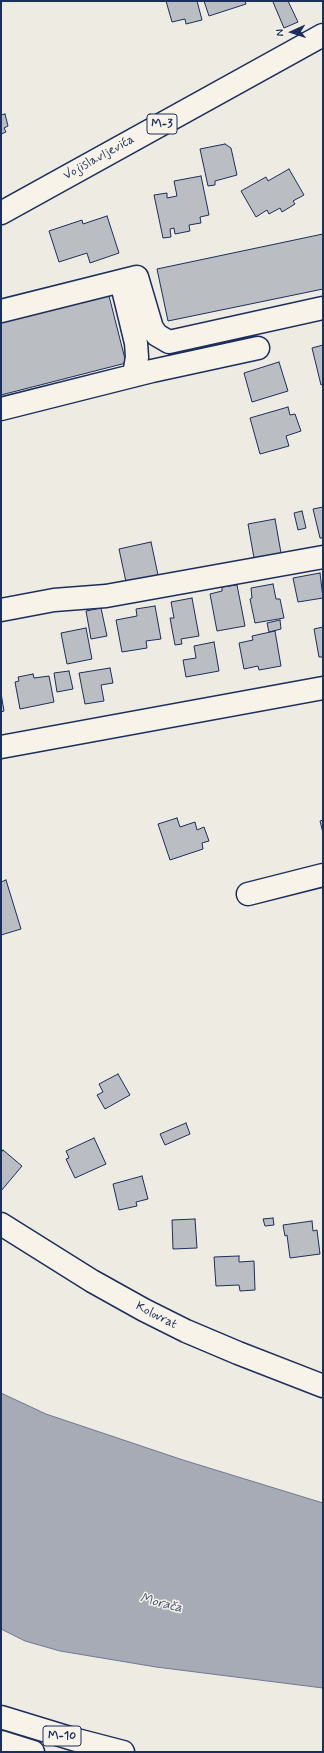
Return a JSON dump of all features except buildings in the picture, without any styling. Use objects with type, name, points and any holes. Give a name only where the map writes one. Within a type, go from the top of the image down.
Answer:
[{"type":"street","name":"Vojislavljevića","points":[[1,213],[323,35]]},
{"type":"street","points":[[1,311],[137,277],[152,328],[157,336],[169,342]]},
{"type":"street","points":[[121,281],[136,343],[137,356],[135,369],[144,373]]},
{"type":"street","points":[[144,373],[151,365],[153,359],[169,342],[323,308]]},
{"type":"street","points":[[1,408],[144,373],[258,348]]},
{"type":"street","points":[[1,610],[54,600],[106,596],[323,556]]},
{"type":"street","points":[[1,747],[323,688]]},
{"type":"street","points":[[248,894],[323,875]]},
{"type":"street","name":"Kolovrat","points":[[1,1224],[92,1281],[144,1310],[186,1331],[323,1386]]},
{"type":"street","name":"M-10","points":[[1,1717],[73,1740],[123,1752]]},
{"type":"street","name":"M-10","points":[[1,1742],[33,1752]]},
{"type":"water","name":"Morača","points":[[1,1393],[46,1414],[183,1460],[323,1503],[323,1688],[156,1667],[60,1651],[25,1641],[1,1629]]}]
